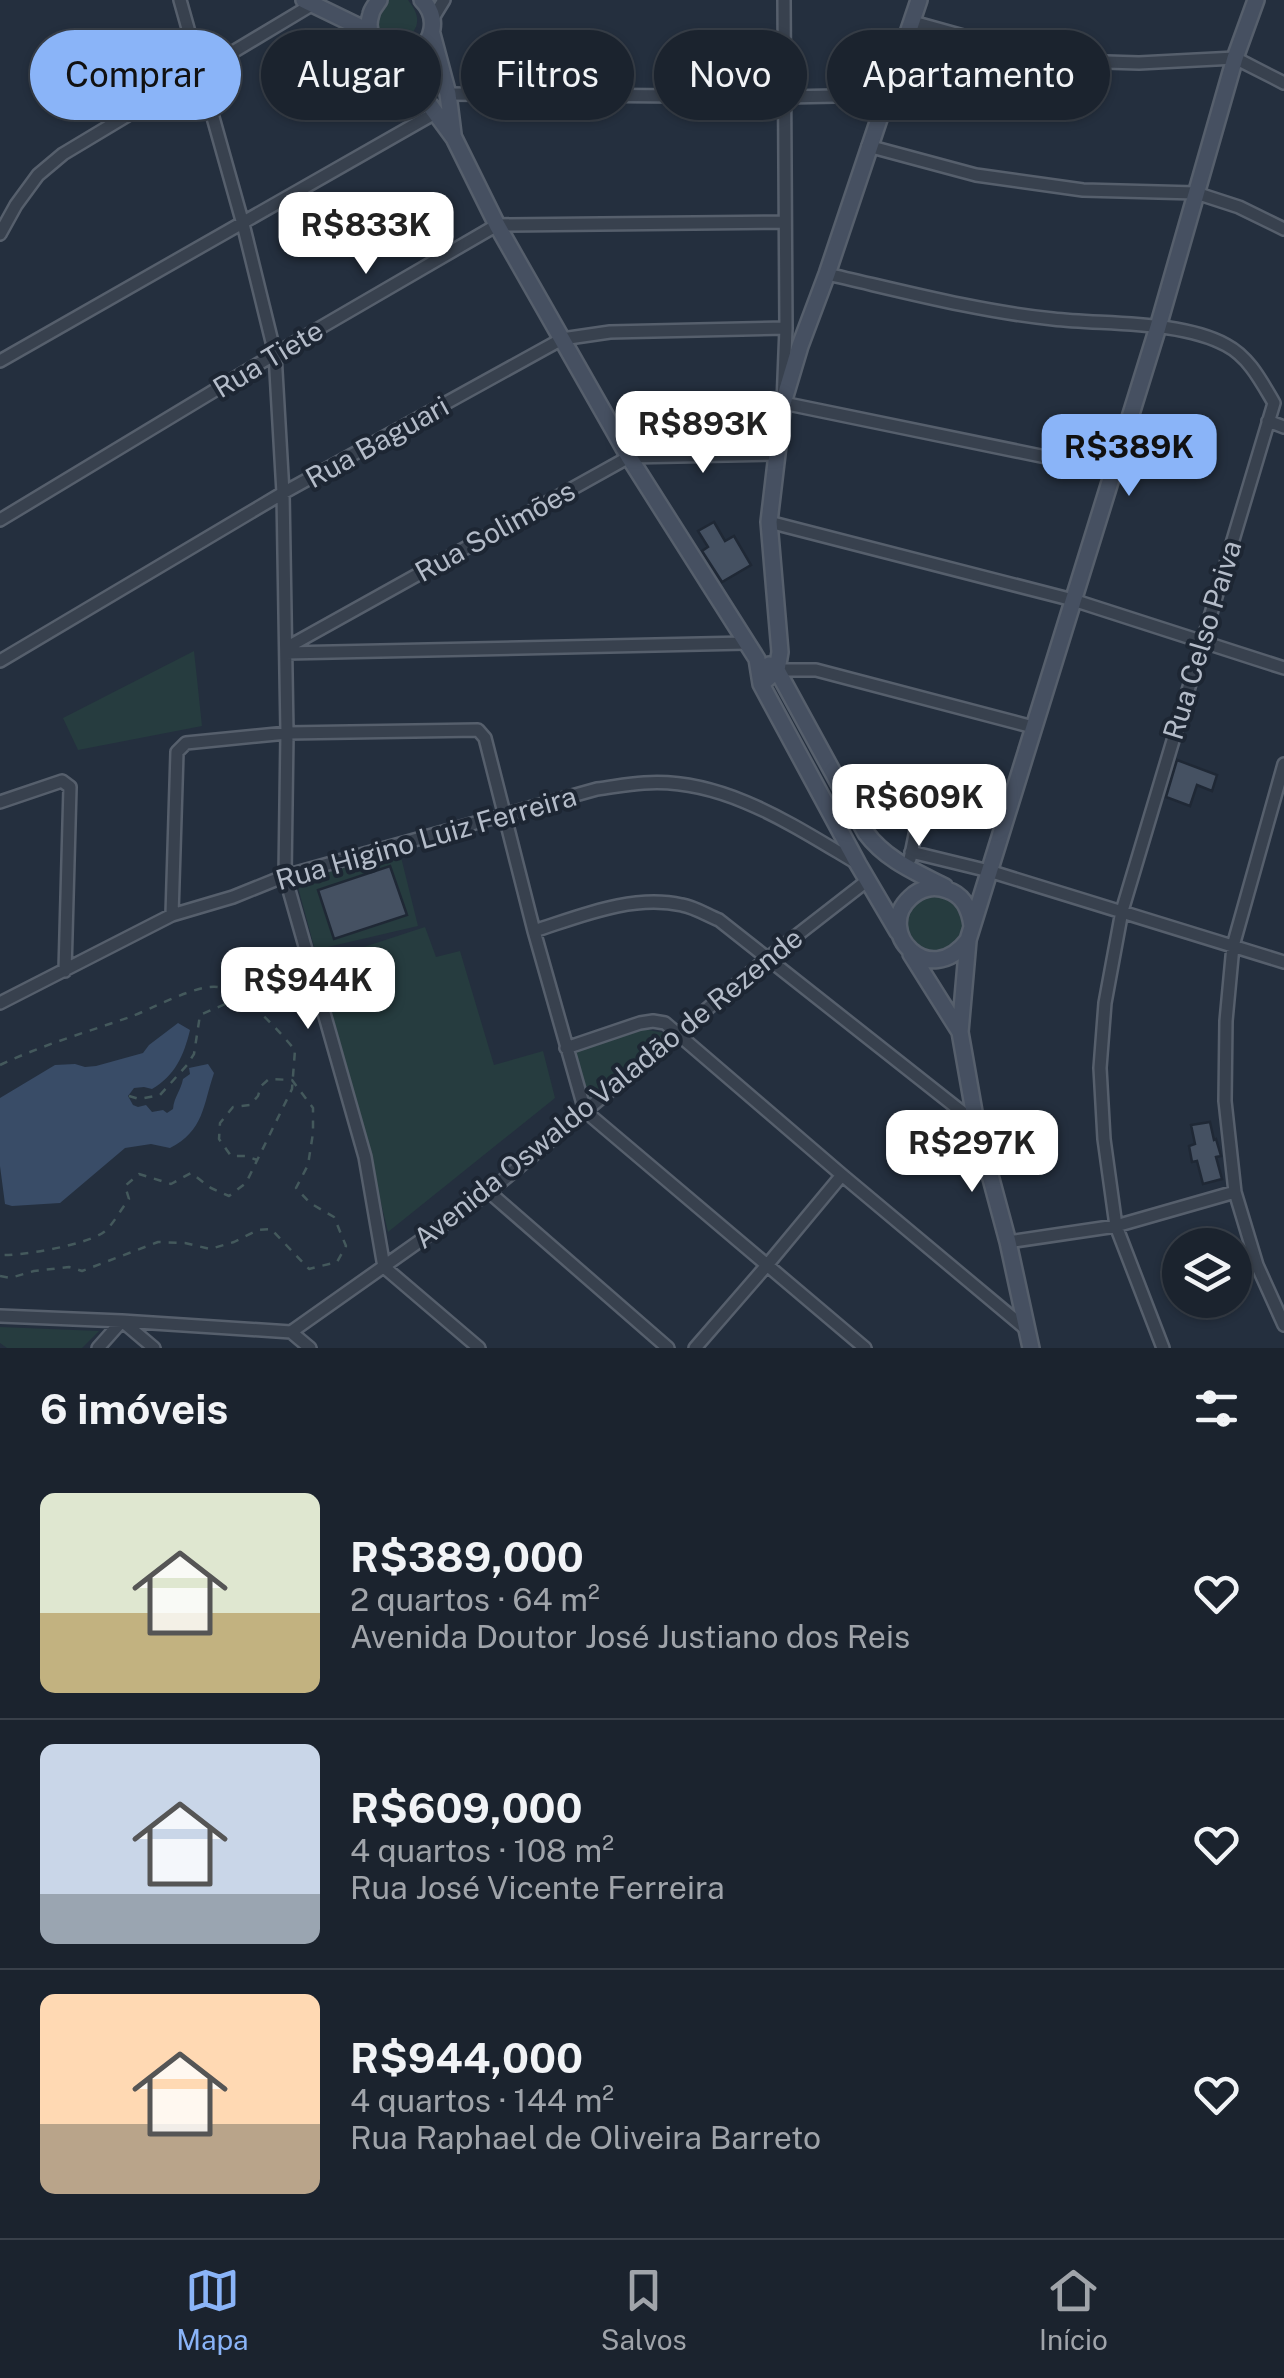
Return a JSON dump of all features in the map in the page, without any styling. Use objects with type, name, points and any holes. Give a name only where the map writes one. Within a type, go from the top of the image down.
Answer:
[{"type":"main road","points":[[370,30],[370,14],[379,0]]},
{"type":"main road","points":[[422,0],[433,26],[454,138]]},
{"type":"main road","points":[[910,30],[919,0]]},
{"type":"main road","points":[[950,890],[934,887],[917,892],[905,903],[898,918],[904,941],[918,957],[932,961],[947,959],[959,952],[970,933],[1256,0]]},
{"type":"main road","points":[[308,2],[366,30]]},
{"type":"main road","points":[[431,30],[433,26]]},
{"type":"main road","points":[[440,120],[454,138],[498,225],[629,457],[757,659],[762,684],[858,864],[960,1032]]},
{"type":"main road","points":[[762,684],[777,670],[780,652],[769,522],[784,403],[877,120]]},
{"type":"main road","points":[[757,659],[777,670],[866,833],[887,856],[910,860],[962,899],[970,912],[960,1032],[976,1123],[1031,1348]]},
{"type":"street","points":[[180,0],[188,30]]},
{"type":"street","points":[[433,26],[444,0]]},
{"type":"street","points":[[784,0],[784,30]]},
{"type":"street","points":[[241,45],[308,2]]},
{"type":"street","points":[[913,22],[1003,47],[1074,61],[1139,64],[1236,58],[1284,83]]},
{"type":"street","points":[[448,94],[654,96]]},
{"type":"street","points":[[0,234],[38,175],[120,120]]},
{"type":"street","points":[[214,120],[274,354],[283,494],[285,876],[365,1157],[384,1268],[479,1348]]},
{"type":"street","points":[[0,361],[425,120]]},
{"type":"street","points":[[785,120],[784,403],[1114,471]]},
{"type":"street","points":[[868,146],[976,175],[1083,190],[1196,193],[1239,207],[1284,230]]},
{"type":"street","name":"Rua Tiete","points":[[0,520],[274,354],[498,225],[786,222]]},
{"type":"street","name":"Rua Celso Paiva","points":[[827,274],[956,304],[1202,334],[1242,356],[1279,401],[1268,420],[1122,911],[1105,1004],[1100,1068],[1104,1139],[1116,1226],[1163,1348]]},
{"type":"street","name":"Rua Baguari","points":[[0,661],[283,494],[562,339],[610,332],[786,328]]},
{"type":"street","points":[[1268,420],[1284,426]]},
{"type":"street","name":"Rua Solimões","points":[[286,650],[629,457],[776,454]]},
{"type":"street","points":[[769,522],[1073,600],[1284,668]]},
{"type":"street","points":[[286,650],[746,642]]},
{"type":"street","points":[[777,670],[816,670],[1033,727]]},
{"type":"street","points":[[172,915],[176,752],[186,743],[287,733],[478,730],[484,738],[585,1111],[865,1348]]},
{"type":"street","points":[[1284,764],[1233,946],[1226,1020],[1225,1101],[1235,1192],[1257,1265],[1284,1325]]},
{"type":"street","points":[[0,802],[62,781],[70,787],[65,970]]},
{"type":"street","name":"Rua Higino Luiz Ferreira","points":[[0,1003],[172,915],[285,876],[597,789],[646,782],[682,784],[728,794],[785,821],[858,864]]},
{"type":"street","points":[[926,782],[910,860],[989,871],[1284,962]]},
{"type":"street","name":"Avenida Oswaldo Valadão de Rezende","points":[[291,1332],[489,1192],[768,957],[868,880]]},
{"type":"street","points":[[534,931],[601,910],[645,902],[683,905],[719,920],[976,1123]]},
{"type":"street","points":[[566,1048],[653,1020],[665,1023],[1026,1329]]},
{"type":"street","points":[[694,1348],[842,1175]]},
{"type":"street","points":[[489,1192],[668,1348]]},
{"type":"street","points":[[1008,1242],[1116,1226],[1235,1192]]},
{"type":"street","points":[[0,1316],[291,1332],[310,1348]]},
{"type":"street","points":[[98,1348],[122,1321]]},
{"type":"street","points":[[122,1321],[154,1348]]},
{"type":"path","points":[[0,1065],[192,991],[218,987],[241,997],[272,1023],[294,1050],[292,1088],[246,1183],[229,1196],[191,1173],[171,1184],[138,1174],[125,1186],[128,1199],[104,1232],[32,1253],[0,1255]]},
{"type":"path","points":[[129,1096],[139,1099],[160,1095],[194,1054],[200,1014],[241,997]]},
{"type":"path","points":[[257,1160],[231,1156],[219,1139],[220,1123],[233,1108],[250,1104],[269,1079],[292,1080]]},
{"type":"path","points":[[0,1276],[10,1278],[69,1267],[82,1271],[158,1242],[210,1249],[258,1230],[272,1229],[309,1269],[337,1262],[346,1246],[334,1218],[310,1203],[296,1188],[308,1166],[313,1108],[292,1080]]},
{"type":"green space","points":[[375,0],[408,0],[417,25],[414,30],[376,30],[366,12]]},
{"type":"green space","points":[[194,651],[202,726],[78,750],[63,718]]},
{"type":"green space","points":[[400,853],[418,926],[315,950],[296,880]]},
{"type":"green space","points":[[930,894],[955,906],[962,925],[954,944],[931,955],[904,937],[903,916],[917,898]]},
{"type":"green space","points":[[425,927],[436,957],[460,951],[494,1065],[543,1051],[555,1098],[388,1232],[318,962]]},
{"type":"green space","points":[[643,1029],[675,1035],[589,1104],[573,1049]]},
{"type":"green space","points":[[0,1327],[99,1331],[82,1348],[7,1348],[0,1343]]},
{"type":"water","points":[[178,1023],[190,1030],[173,1071],[152,1089],[134,1088],[128,1096],[133,1105],[167,1113],[173,1109],[183,1079],[190,1074],[189,1068],[208,1064],[214,1073],[201,1116],[190,1134],[170,1148],[151,1144],[125,1148],[60,1203],[5,1204],[0,1166],[0,1098],[55,1065],[96,1066],[143,1053]]},
{"type":"building","points":[[714,522],[725,541],[734,536],[751,565],[722,582],[702,551],[708,547],[698,531]]},
{"type":"building","points":[[1177,760],[1217,775],[1212,791],[1197,785],[1190,806],[1166,797]]},
{"type":"building","points":[[390,866],[407,915],[334,939],[318,890]]},
{"type":"building","points":[[1210,1122],[1221,1156],[1216,1157],[1222,1179],[1203,1184],[1197,1161],[1192,1162],[1189,1146],[1195,1144],[1191,1125]]}]
